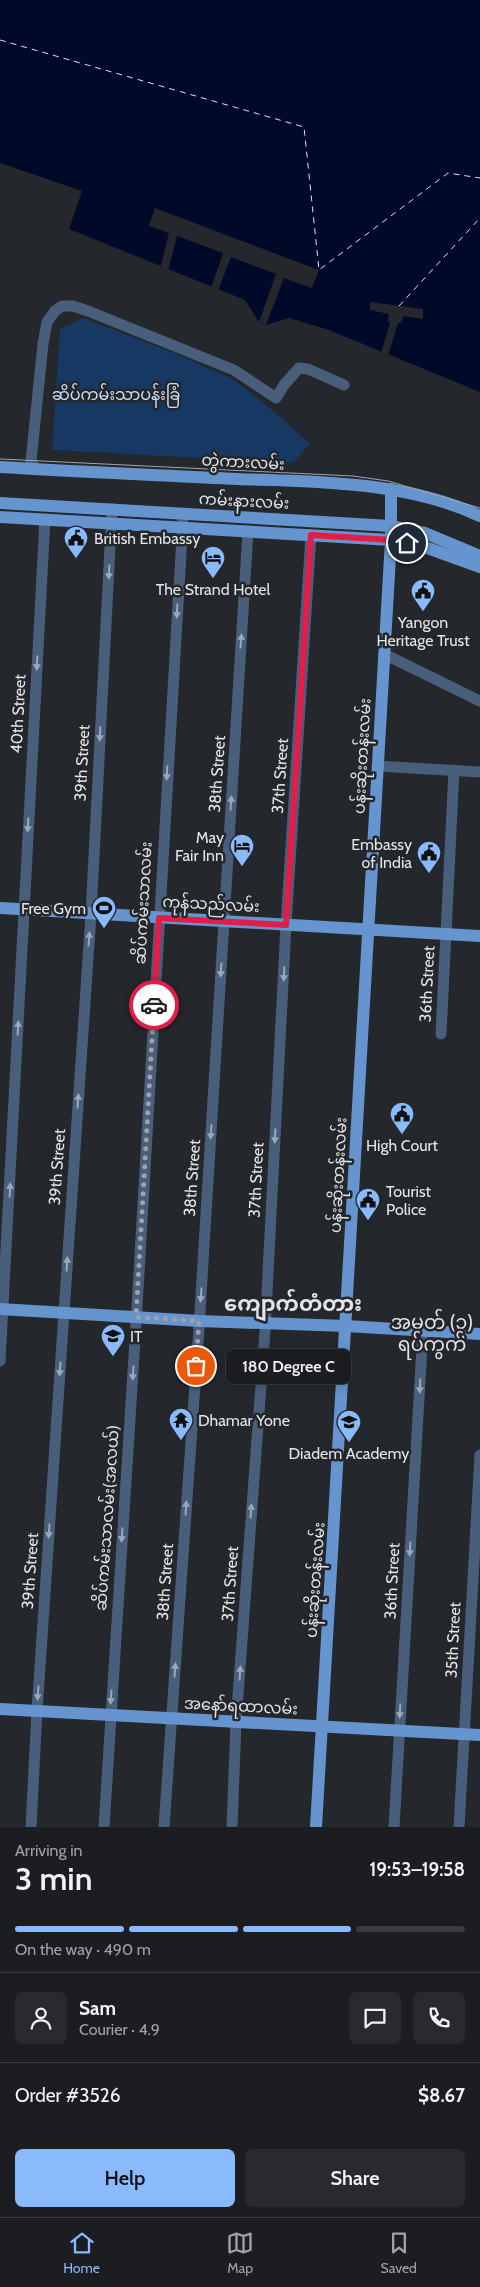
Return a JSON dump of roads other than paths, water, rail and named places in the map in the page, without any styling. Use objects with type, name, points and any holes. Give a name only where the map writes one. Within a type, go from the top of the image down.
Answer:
[{"type":"main road","name":"တွဲကားလမ်း","points":[[0,467],[313,482],[391,489],[464,509],[480,516]]},
{"type":"main road","name":"ပန်းဆိုးတန်းလမ်း","points":[[316,1827],[392,526],[391,489]]},
{"type":"main road","name":"ကမ်းနားလမ်း","points":[[0,503],[392,526],[425,534],[480,556]]},
{"type":"main road","name":"ကမ်းနားလမ်း","points":[[0,517],[391,540],[422,546],[480,568]]},
{"type":"main road","name":"ကုန်သည်လမ်း","points":[[0,908],[480,936]]},
{"type":"main road","points":[[2,1311],[199,1324],[265,1327],[346,1326],[423,1334],[480,1334]]},
{"type":"main road","name":"အနော်ရထာလမ်း","points":[[0,1709],[480,1735]]},
{"type":"street","points":[[35,469],[31,461],[42,344],[47,322],[54,311],[62,306],[73,306],[88,311],[234,370],[276,398],[284,384],[299,368],[308,369],[344,385]]},
{"type":"street","name":"39th Street","points":[[31,1827],[90,914],[112,509]]},
{"type":"street","name":"ဆိပ်ကမ်းသာလမ်း","points":[[136,1320],[183,513]]},
{"type":"street","name":"40th Street","points":[[2,1311],[45,520]]},
{"type":"street","name":"38th Street","points":[[164,1827],[199,1324],[248,531]]},
{"type":"street","name":"37th Street","points":[[232,1827],[236,1722],[265,1327],[286,925],[311,535]]},
{"type":"street","points":[[384,654],[480,700]]},
{"type":"street","points":[[377,766],[480,772]]},
{"type":"street","name":"36th Street","points":[[441,1034],[454,770]]},
{"type":"street","points":[[0,1361],[2,1311]]},
{"type":"street","name":"ဆိပ်ကမ်းသာလမ်း(အလယ်)","points":[[110,1715],[136,1320]]},
{"type":"street","name":"36th Street","points":[[394,1827],[423,1334]]},
{"type":"street","name":"35th Street","points":[[459,1827],[480,1455]]},
{"type":"street","points":[[104,1827],[110,1715]]},
{"type":"tram line","points":[[0,459],[353,476],[388,481],[480,508]]},
{"type":"place","name":"British Embassy","points":[[76,559]]},
{"type":"place","name":"The Strand Hotel","points":[[213,579]]},
{"type":"place","name":"Yangon Heritage Trust","points":[[423,612]]},
{"type":"place","name":"May Fair Inn","points":[[242,867]]},
{"type":"place","name":"Embassy of India","points":[[429,874]]},
{"type":"place","name":"Free Gym","points":[[104,929]]},
{"type":"place","name":"High Court","points":[[402,1135]]},
{"type":"place","name":"Tourist Police","points":[[368,1221]]},
{"type":"place","name":"IT","points":[[113,1357]]},
{"type":"place","name":"180 Degree C","points":[[196,1366]]},
{"type":"place","name":"Dhamar Yone","points":[[181,1441]]},
{"type":"place","name":"Diadem Academy","points":[[349,1443]]},
{"type":"district","name":"ကျောက်တံတား","points":[[293,1303]]},
{"type":"district","name":"အမှတ် (၃) ရပ်ကွက်","points":[[432,1333]]},
{"type":"park label","name":"ဆိပ်ကမ်းသာပန်းခြံ","points":[[116,394]]}]
